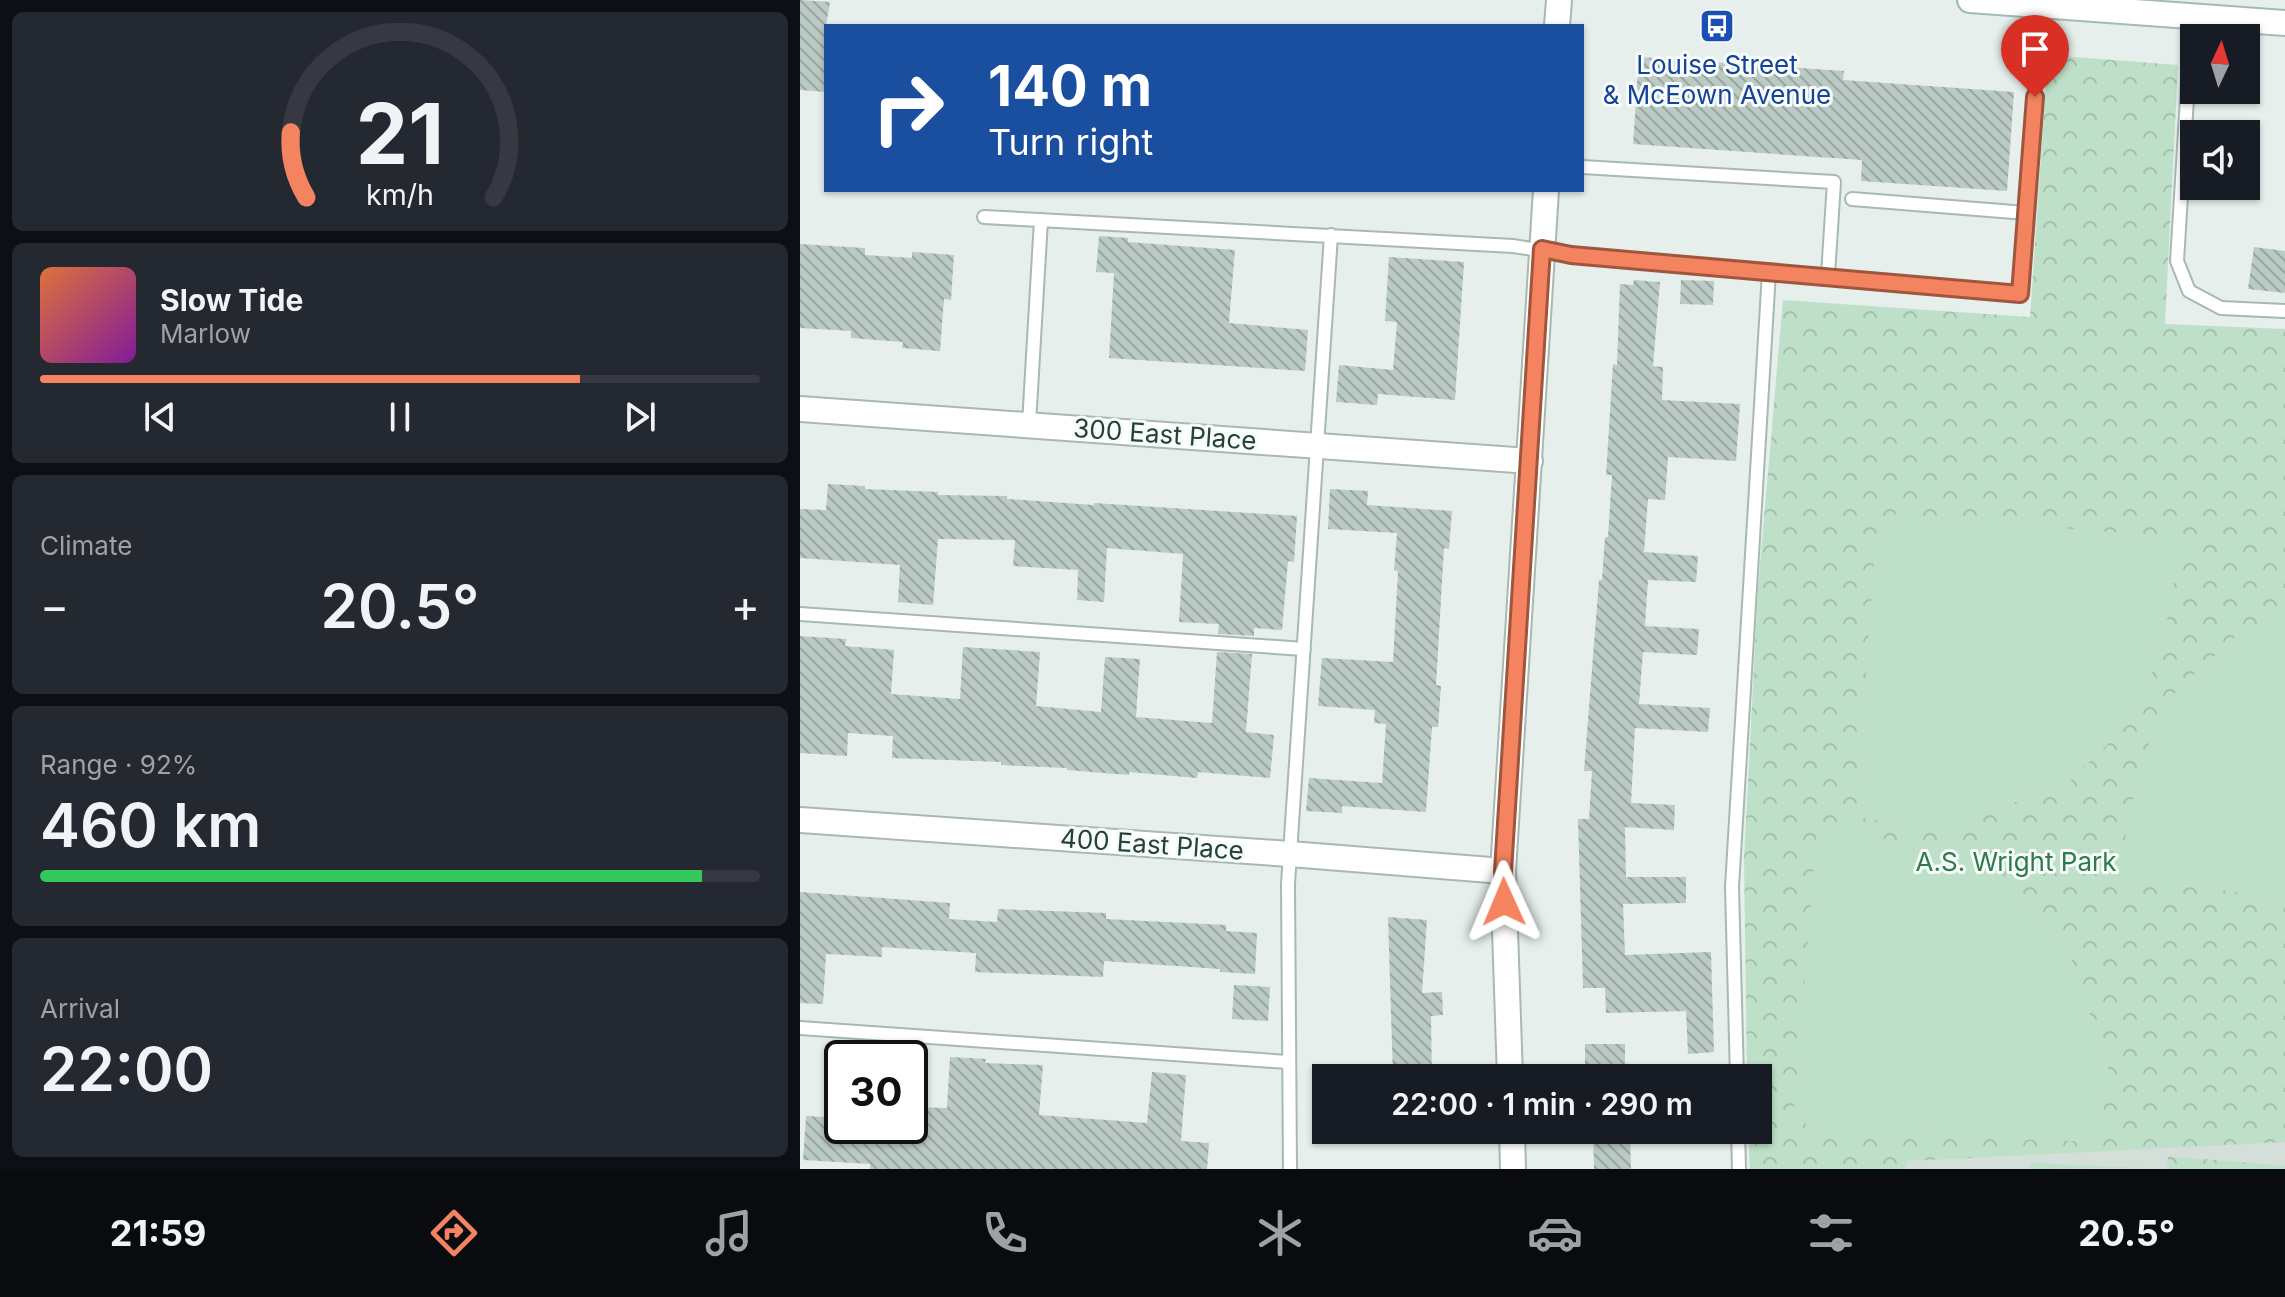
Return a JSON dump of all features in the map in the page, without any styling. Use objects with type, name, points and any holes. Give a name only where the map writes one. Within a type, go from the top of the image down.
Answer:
[{"type":"street","points":[[1557,24],[1559,0]]},
{"type":"street","points":[[1970,0],[2041,6],[2111,5],[2192,17],[2285,23]]},
{"type":"street","points":[[1510,1064],[1503,871],[1546,192]]},
{"type":"street","name":"300 East Place","points":[[800,409],[1530,461]]},
{"type":"street","name":"400 East Place","points":[[800,820],[1503,871]]},
{"type":"street","points":[[1512,1144],[1513,1169]]},
{"type":"lane","points":[[984,217],[1542,249],[1571,255],[2020,294],[2041,6]]},
{"type":"lane","points":[[2192,17],[2177,261],[2189,291],[2221,308],[2285,311]]},
{"type":"lane","points":[[1584,167],[1834,182],[1828,275]]},
{"type":"lane","points":[[1852,199],[2026,213]]},
{"type":"lane","points":[[1029,424],[1041,220]]},
{"type":"lane","points":[[1290,1169],[1288,884],[1331,235]]},
{"type":"lane","points":[[1737,1064],[1732,887],[1769,272]]},
{"type":"lane","points":[[800,614],[1304,649]]},
{"type":"lane","points":[[800,1028],[1288,1062]]},
{"type":"lane","points":[[1738,1144],[1739,1169]]},
{"type":"shaded area","points":[[2285,1134],[2285,1169],[1906,1169],[1907,1161]]},
{"type":"green space","name":"A.S. Wright Park","points":[[2048,55],[2178,65],[2165,324],[2285,329],[2285,1142],[1908,1161],[1906,1169],[1750,1169],[1749,1144],[1772,1144],[1772,1064],[1747,1064],[1744,858],[1758,588],[1783,300],[2030,317]]},
{"type":"green space","points":[[1896,514],[2182,538],[2164,636],[2139,714],[2066,785],[1935,829],[1856,817],[1876,533]]},
{"type":"green space","points":[[2285,619],[2285,897],[2117,880],[2136,782],[2162,705],[2237,635]]},
{"type":"green space","points":[[1817,827],[1916,845],[1994,870],[2065,942],[2110,1073],[2098,1142],[1814,1132],[1794,1112]]},
{"type":"green space","points":[[2168,1156],[2285,1166],[2285,1169],[2167,1169]]},
{"type":"green space","points":[[2030,1163],[2141,1168],[2030,1169]]},
{"type":"building","points":[[800,0],[830,2],[824,24],[824,92],[800,90]]},
{"type":"building","points":[[1639,57],[1844,71],[1843,80],[2014,92],[2007,191],[1861,181],[1862,160],[1633,144]]},
{"type":"building","points":[[1099,236],[1128,238],[1128,242],[1235,250],[1229,323],[1308,330],[1305,371],[1109,358],[1114,273],[1096,272]]},
{"type":"building","points":[[800,244],[865,248],[865,255],[912,258],[912,252],[954,255],[951,300],[944,299],[940,351],[902,348],[903,342],[851,338],[851,331],[800,328]]},
{"type":"building","points":[[2254,247],[2285,251],[2285,293],[2248,289]]},
{"type":"building","points":[[1389,257],[1464,262],[1455,400],[1378,394],[1377,405],[1336,402],[1339,365],[1393,370],[1397,322],[1385,321]]},
{"type":"building","points":[[1634,280],[1660,282],[1653,366],[1663,367],[1662,400],[1740,404],[1736,461],[1668,457],[1665,500],[1648,499],[1644,552],[1698,556],[1696,582],[1648,580],[1645,626],[1699,629],[1697,655],[1643,652],[1639,704],[1710,708],[1708,732],[1635,728],[1631,803],[1675,805],[1674,830],[1625,827],[1626,877],[1686,877],[1686,903],[1623,904],[1625,955],[1711,952],[1714,1052],[1688,1054],[1686,1011],[1606,1013],[1605,988],[1583,988],[1578,819],[1589,819],[1592,771],[1584,771],[1599,580],[1602,580],[1605,537],[1608,537],[1612,475],[1606,475],[1613,364],[1617,365],[1620,284],[1633,285]]},
{"type":"building","points":[[1681,280],[1714,281],[1713,305],[1680,304]]},
{"type":"building","points":[[828,484],[938,492],[938,495],[1007,496],[1007,499],[1094,505],[1297,516],[1294,562],[1288,561],[1282,630],[1254,628],[1254,636],[1218,634],[1219,624],[1179,622],[1183,554],[1107,548],[1104,602],[1077,600],[1078,570],[1013,566],[1015,540],[938,539],[933,605],[898,602],[900,565],[800,558],[800,509],[826,510]]},
{"type":"building","points":[[1330,489],[1368,491],[1367,505],[1452,511],[1449,549],[1444,548],[1436,685],[1441,686],[1438,727],[1432,727],[1426,812],[1342,806],[1342,813],[1306,811],[1309,778],[1382,783],[1386,724],[1374,723],[1375,710],[1318,706],[1322,658],[1393,662],[1397,533],[1328,529]]},
{"type":"building","points":[[800,636],[846,639],[845,646],[894,650],[891,694],[960,699],[963,647],[1040,652],[1036,706],[1101,712],[1105,657],[1140,659],[1136,717],[1212,723],[1217,652],[1252,654],[1246,732],[1274,735],[1270,778],[1198,772],[1197,778],[1129,772],[1129,775],[1001,765],[1001,762],[892,758],[893,736],[848,733],[847,756],[800,753]]},
{"type":"building","points":[[800,892],[950,903],[949,919],[997,922],[998,909],[1106,913],[1106,919],[1226,925],[1226,931],[1257,933],[1255,974],[1104,961],[1103,977],[975,972],[976,953],[882,947],[882,957],[826,954],[823,1004],[800,1003]]},
{"type":"building","points":[[1388,917],[1427,920],[1422,993],[1442,992],[1443,1015],[1431,1016],[1432,1064],[1393,1064]]},
{"type":"building","points":[[1234,985],[1270,987],[1268,1021],[1232,1019]]},
{"type":"building","points":[[1585,1044],[1625,1044],[1625,1064],[1585,1064]]},
{"type":"building","points":[[950,1057],[986,1059],[985,1063],[1043,1065],[1039,1115],[1147,1123],[1152,1072],[1186,1075],[1181,1141],[1209,1143],[1207,1169],[870,1169],[870,1164],[803,1160],[806,1116],[824,1117],[824,1144],[928,1144],[928,1107],[947,1108]]},
{"type":"building","points":[[1593,1144],[1630,1144],[1631,1169],[1594,1169]]},
{"type":"place","name":"Louise Street & McEown Avenue","points":[[1717,26]]},
{"type":"route","points":[[1504,902],[1503,871],[1542,249],[1571,255],[2020,294],[2035,97]]}]
